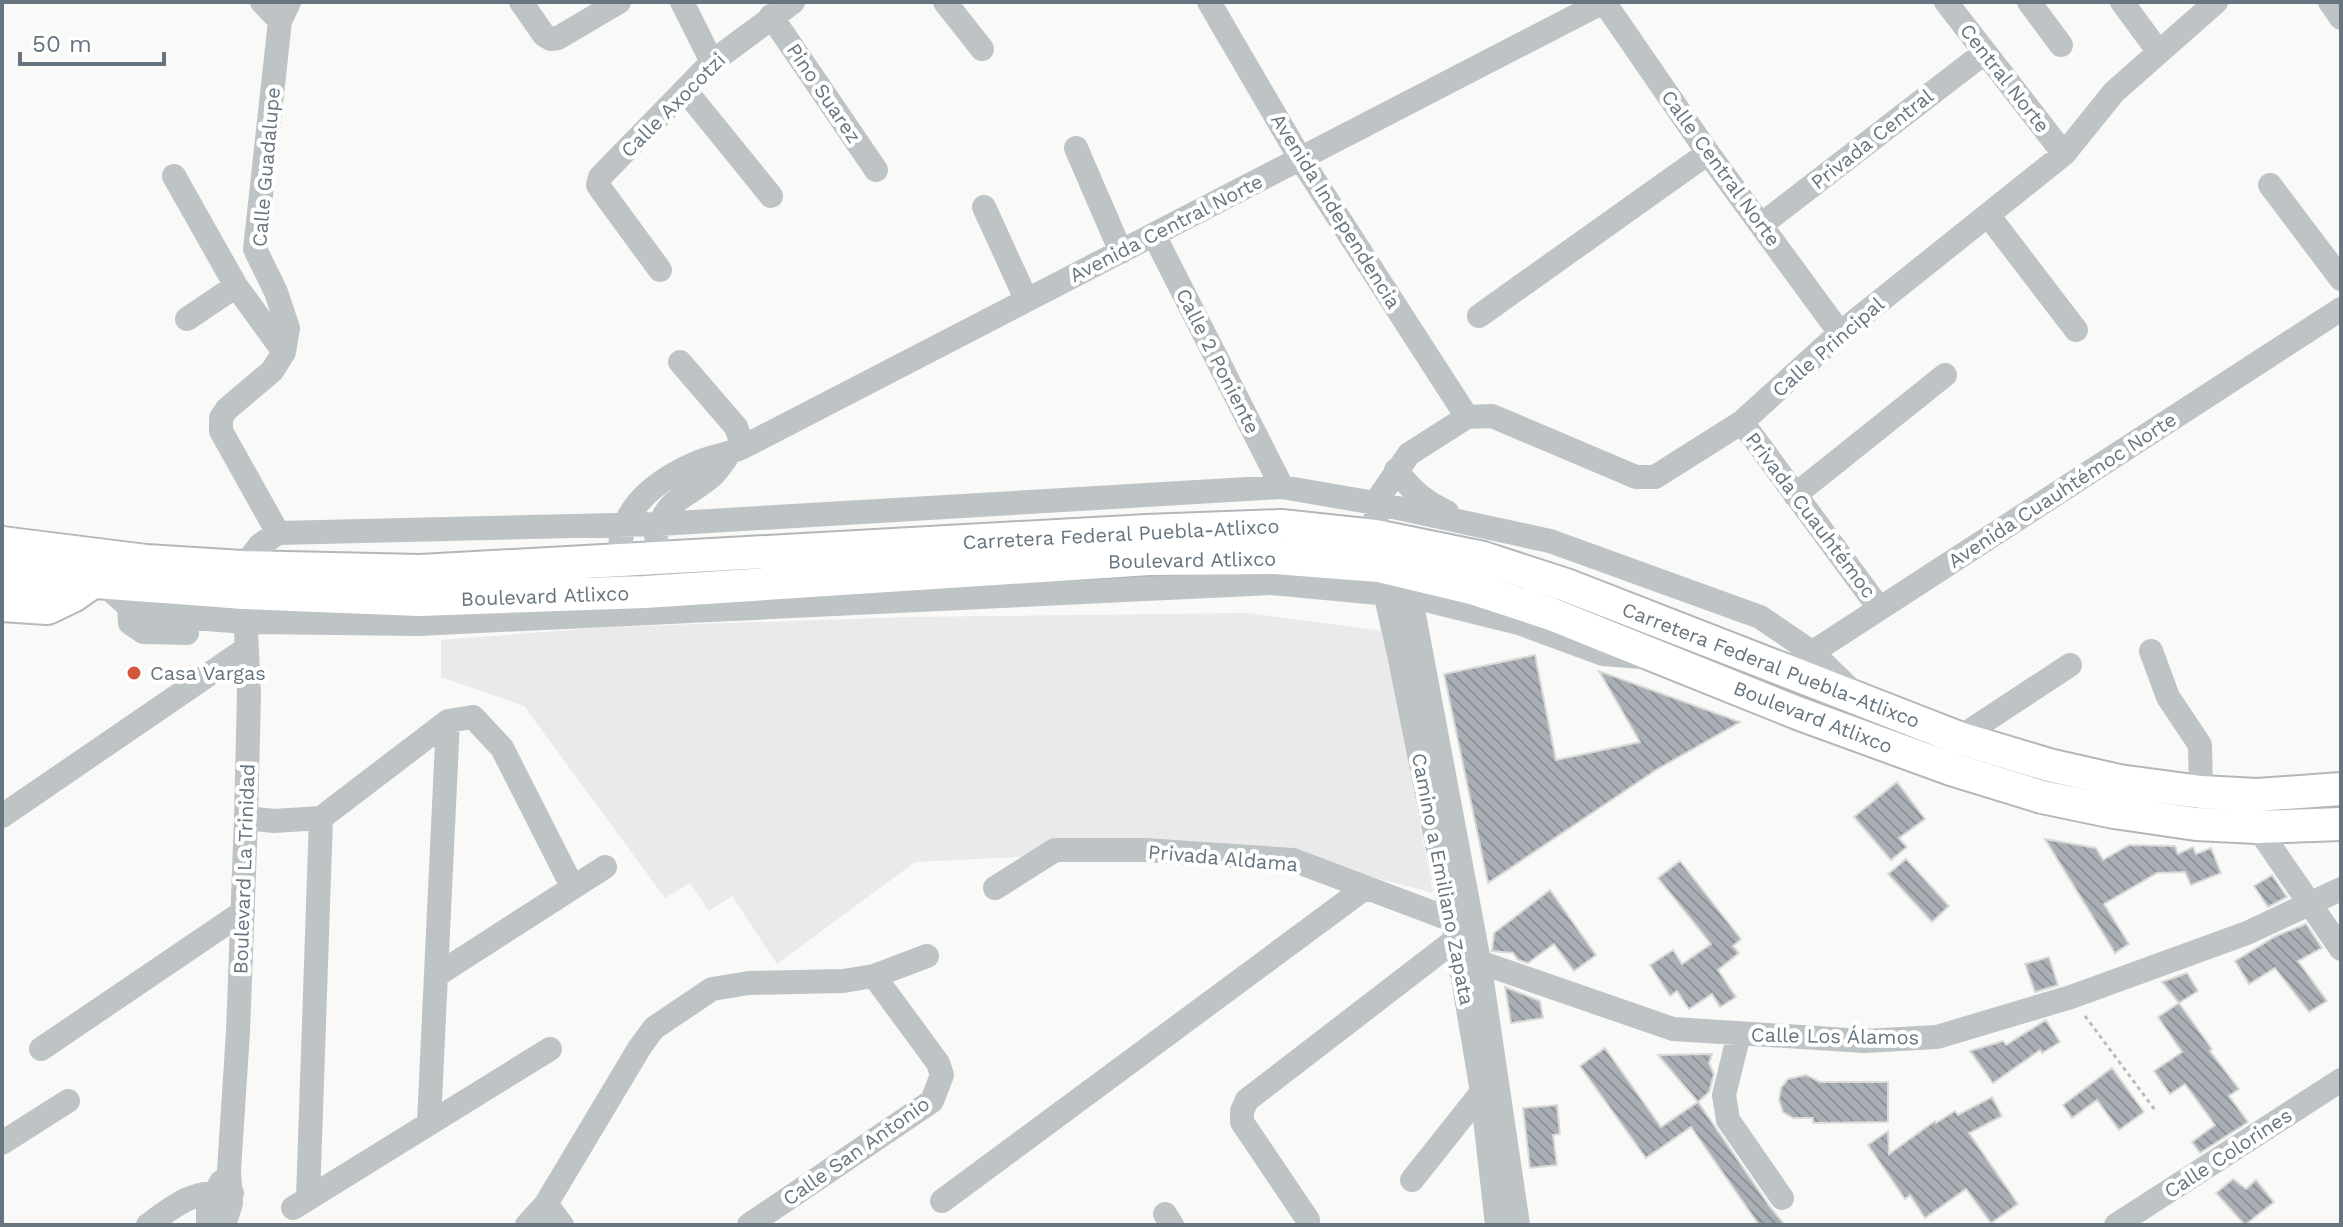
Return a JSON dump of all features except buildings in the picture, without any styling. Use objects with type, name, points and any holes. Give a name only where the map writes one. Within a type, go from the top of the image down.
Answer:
[{"type":"highway","points":[[2,603],[47,606],[97,581]]},
{"type":"main road","name":"Carretera Federal Puebla-Atlixco","points":[[244,613],[420,571],[1266,526],[1393,568],[1483,558],[1566,585],[1959,738],[2049,765],[2105,778],[2201,792],[2257,795],[2341,789]]},
{"type":"main road","name":"Boulevard Atlixco","points":[[2,543],[146,561],[244,613]]},
{"type":"main road","name":"Boulevard Atlixco","points":[[2,575],[97,581],[244,613],[419,600],[612,604],[1149,559],[1275,558],[1393,568],[1475,589],[1551,614],[1800,714],[1951,769],[2042,797],[2196,824],[2257,827],[2341,824]]},
{"type":"street","name":"Calle Guadalupe","points":[[262,2],[285,12],[255,249],[276,292],[288,328],[284,352]]},
{"type":"street","points":[[521,2],[544,35],[551,39],[558,38],[619,2]]},
{"type":"street","points":[[682,2],[712,62]]},
{"type":"street","name":"Calle Axocotzi","points":[[660,270],[598,185],[600,177],[712,62],[793,2]]},
{"type":"street","points":[[945,2],[982,49]]},
{"type":"street","name":"Avenida Independencia","points":[[1209,2],[1300,158],[1467,417]]},
{"type":"street","name":"Avenida Central Norte","points":[[612,604],[624,525],[639,502],[662,480],[698,462],[736,450],[1603,2]]},
{"type":"street","name":"Calle Central Norte","points":[[1603,2],[1708,153],[1840,333]]},
{"type":"street","name":"Central Norte","points":[[1946,2],[2064,154]]},
{"type":"street","points":[[2029,2],[2061,45]]},
{"type":"street","points":[[2122,2],[2158,51]]},
{"type":"street","name":"Calle Principal","points":[[1467,417],[1492,416],[1636,477],[1655,477],[1742,422],[1840,333],[2064,154],[2114,92],[2216,2]]},
{"type":"street","points":[[2330,2],[2341,18]]},
{"type":"street","name":"Pino Suarez","points":[[771,16],[876,170]]},
{"type":"street","name":"Privada Central","points":[[1761,225],[1984,53]]},
{"type":"street","points":[[685,90],[771,196]]},
{"type":"street","points":[[1076,148],[1121,252]]},
{"type":"street","points":[[1479,316],[1708,153]]},
{"type":"street","points":[[174,176],[236,286],[284,352],[272,371],[227,409],[221,418],[221,431],[278,533]]},
{"type":"street","points":[[2270,185],[2341,279]]},
{"type":"street","points":[[984,207],[1026,299]]},
{"type":"street","points":[[1988,215],[2076,330]]},
{"type":"street","name":"Calle 2 Poniente","points":[[1154,235],[1282,487]]},
{"type":"street","points":[[187,319],[236,286]]},
{"type":"street","name":"Avenida Cuauhtémoc Norte","points":[[1782,670],[1813,653],[2341,309]]},
{"type":"street","points":[[680,362],[736,427],[736,450]]},
{"type":"street","points":[[1795,495],[1945,375]]},
{"type":"street","points":[[1393,568],[1386,506],[1393,476],[1409,454],[1467,417]]},
{"type":"street","name":"Privada Cuauhtémoc","points":[[1742,422],[1879,608]]},
{"type":"street","name":"Avenida Central Norte","points":[[643,602],[659,524],[676,498],[712,475],[736,450]]},
{"type":"street","points":[[1393,476],[1427,502],[1474,525]]},
{"type":"street","points":[[2,816],[244,613],[260,545],[278,533],[659,524],[1282,487],[1550,541],[1760,617],[1813,653],[1861,700]]},
{"type":"street","name":"Camino a Emiliano Zapata","points":[[1393,568],[1461,944],[1497,1225]]},
{"type":"street","name":"Camino a Emiliano Zapata","points":[[1393,568],[1399,654],[1518,1225]]},
{"type":"street","points":[[97,581],[129,607],[154,615],[179,619],[244,613]]},
{"type":"street","name":"Boulevard La Trinidad","points":[[224,1225],[243,912],[249,694],[244,613]]},
{"type":"street","points":[[2151,651],[2168,697],[2200,745],[2201,792]]},
{"type":"street","points":[[1959,738],[2070,665]]},
{"type":"street","points":[[246,818],[274,821],[321,818],[448,721],[473,717],[502,748],[572,886]]},
{"type":"street","points":[[429,1122],[448,721]]},
{"type":"street","points":[[321,818],[300,1203],[550,1049]]},
{"type":"street","points":[[2257,827],[2341,949]]},
{"type":"street","name":"Privada Aldama","points":[[995,888],[1055,850],[1145,850],[1293,860],[1365,888],[1461,944]]},
{"type":"street","points":[[437,975],[605,867]]},
{"type":"street","points":[[942,1201],[1365,888]]},
{"type":"street","name":"Calle Los Álamos","points":[[1461,944],[1673,1029],[1864,1041],[1937,1037],[2071,997],[2247,933],[2341,889]]},
{"type":"street","points":[[41,1049],[243,912]]},
{"type":"street","points":[[1308,1220],[1242,1122],[1242,1111],[1247,1100],[1461,944]]},
{"type":"street","points":[[527,1225],[546,1204],[654,1028],[712,989],[749,983],[843,981],[874,976],[927,956]]},
{"type":"street","name":"Calle San Antonio","points":[[749,1225],[932,1101],[942,1075],[938,1063],[874,976]]},
{"type":"street","points":[[1739,1034],[1724,1095],[1728,1120],[1782,1198]]},
{"type":"street","name":"Calle Colorines","points":[[2116,1225],[2341,1080]]},
{"type":"street","points":[[1412,1180],[1482,1092]]},
{"type":"street","points":[[2,1143],[68,1101]]},
{"type":"street","points":[[148,1225],[184,1199],[225,1185]]},
{"type":"street","name":"Boulevard La Trinidad","points":[[208,1225],[207,1215],[225,1185]]},
{"type":"street","points":[[546,1204],[562,1225]]},
{"type":"path","points":[[2071,997],[2155,1110]]},
{"type":"shaded area","points":[[1248,613],[1383,631],[1433,893],[1361,874],[1040,856],[915,862],[777,964],[732,896],[709,911],[690,883],[665,898],[524,706],[441,677],[441,640],[609,627],[910,617]]},
{"type":"place","name":"Casa Vargas","points":[[134,673]]}]
